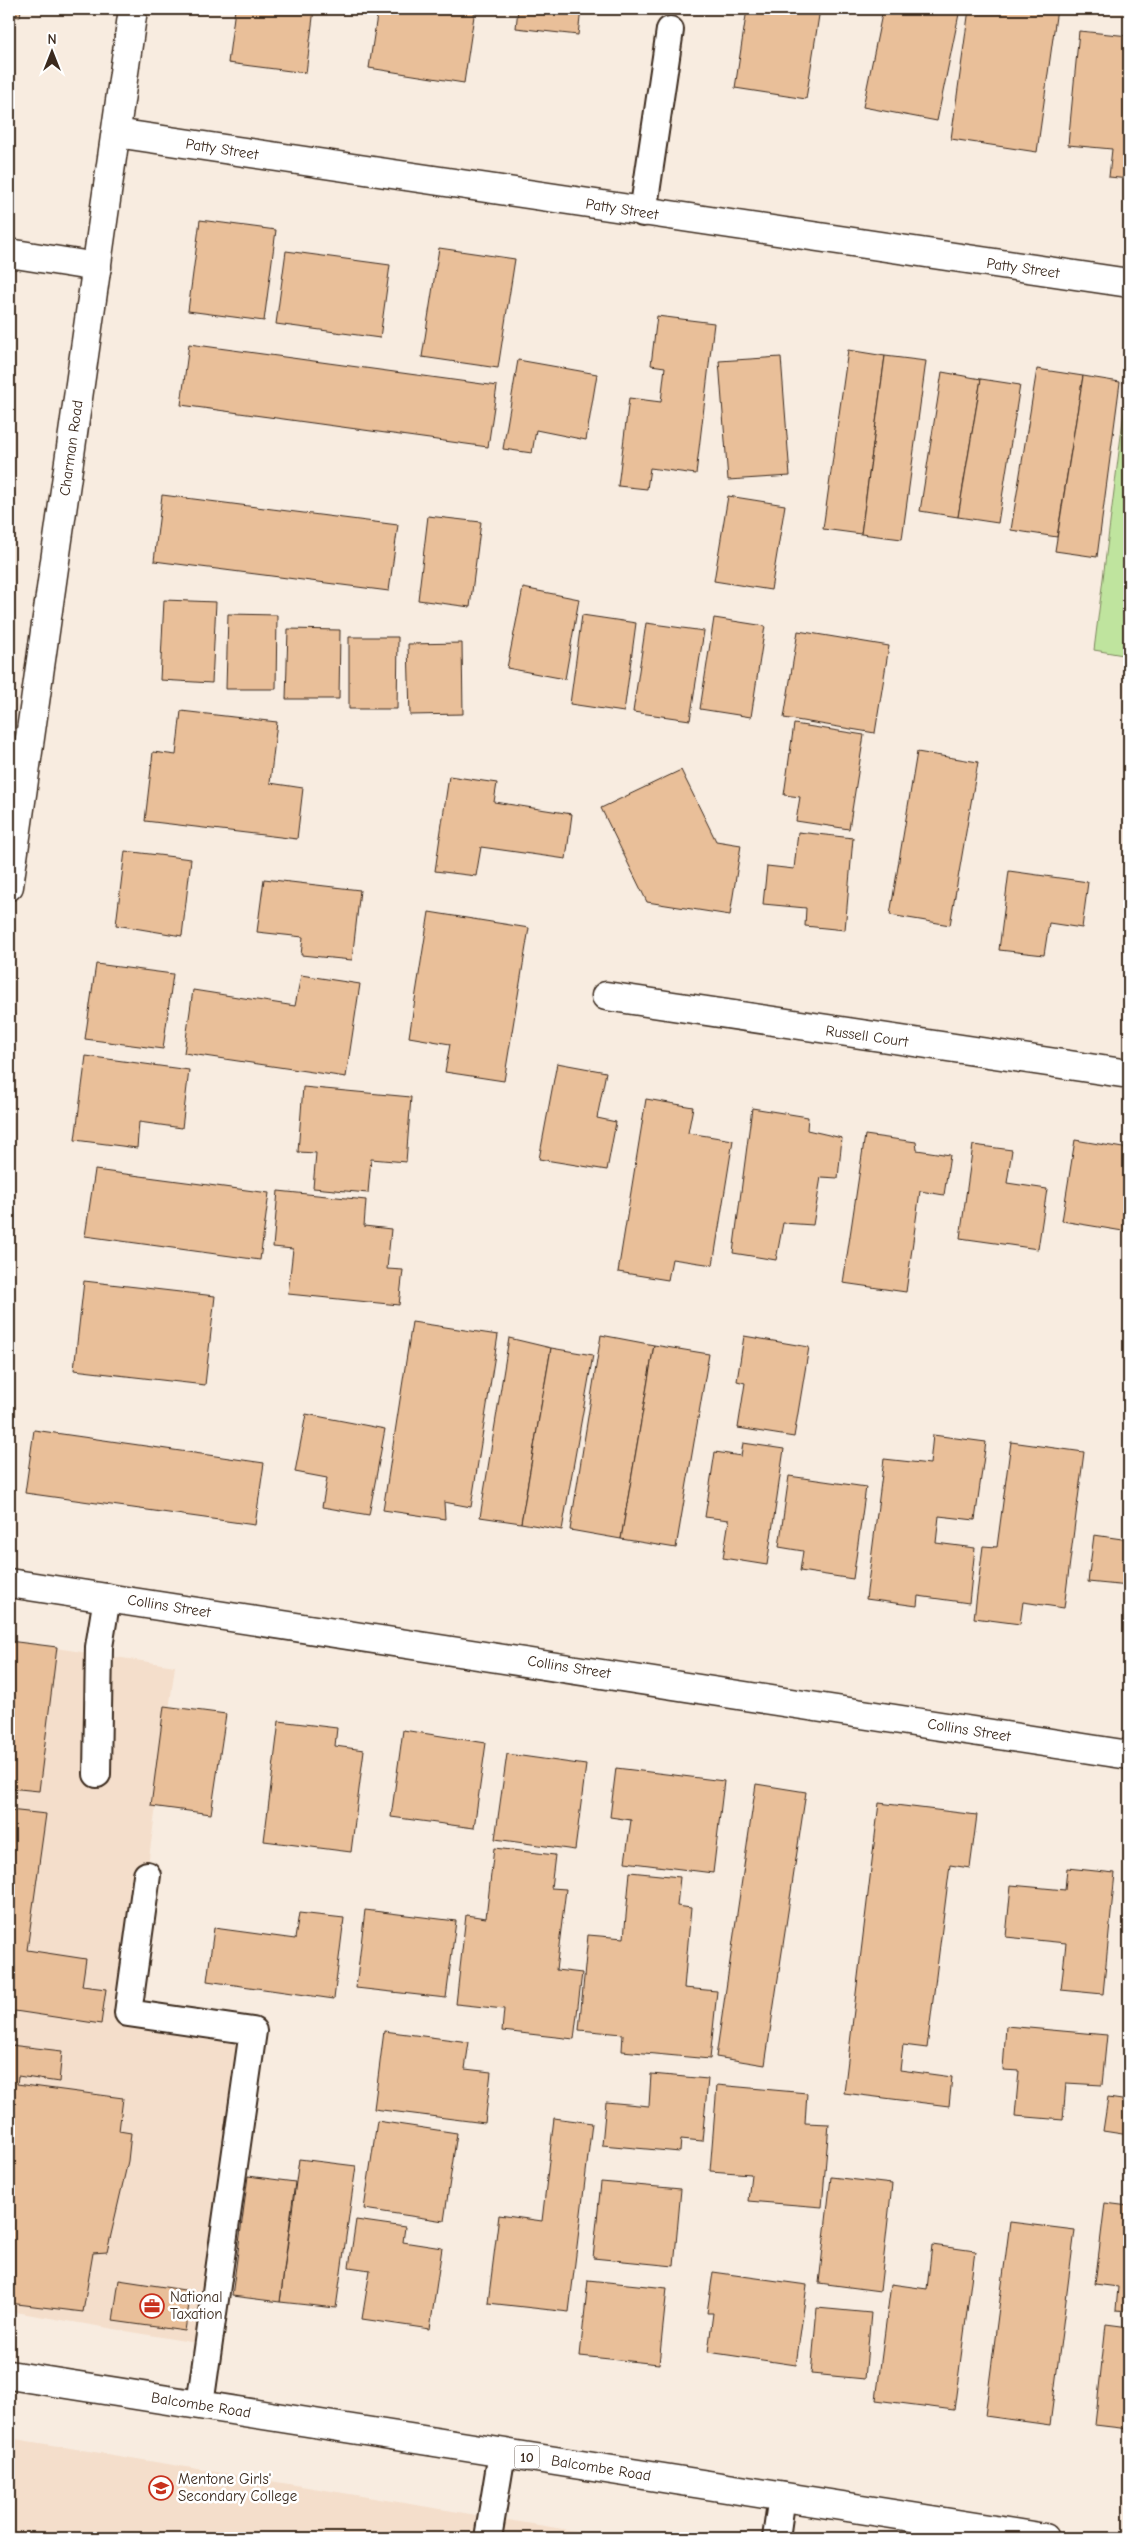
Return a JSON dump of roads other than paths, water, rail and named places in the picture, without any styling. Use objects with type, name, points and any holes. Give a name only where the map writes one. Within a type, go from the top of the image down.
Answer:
[{"type":"street","name":"Charman Road","points":[[9,886],[15,794],[97,267],[133,9]]},
{"type":"street","name":"Patty Street","points":[[116,133],[1129,283]]},
{"type":"street","points":[[9,254],[97,267]]},
{"type":"street","name":"Russell Court","points":[[606,996],[1129,1074]]},
{"type":"street","name":"Collins Street","points":[[9,1582],[1129,1755]]},
{"type":"street","name":"Balcombe Road","points":[[9,2375],[1045,2538]]},
{"type":"lane","points":[[643,212],[670,30]]},
{"type":"lane","points":[[97,1774],[98,1647],[107,1597]]},
{"type":"lane","points":[[147,1875],[128,2013],[253,2031],[200,2405]]},
{"type":"lane","points":[[488,2538],[502,2453]]},
{"type":"lane","points":[[776,2538],[782,2496]]},
{"type":"place","name":"National Taxation","points":[[152,2306]]},
{"type":"place","name":"Mentone Girls' Secondary College","points":[[161,2488]]}]
